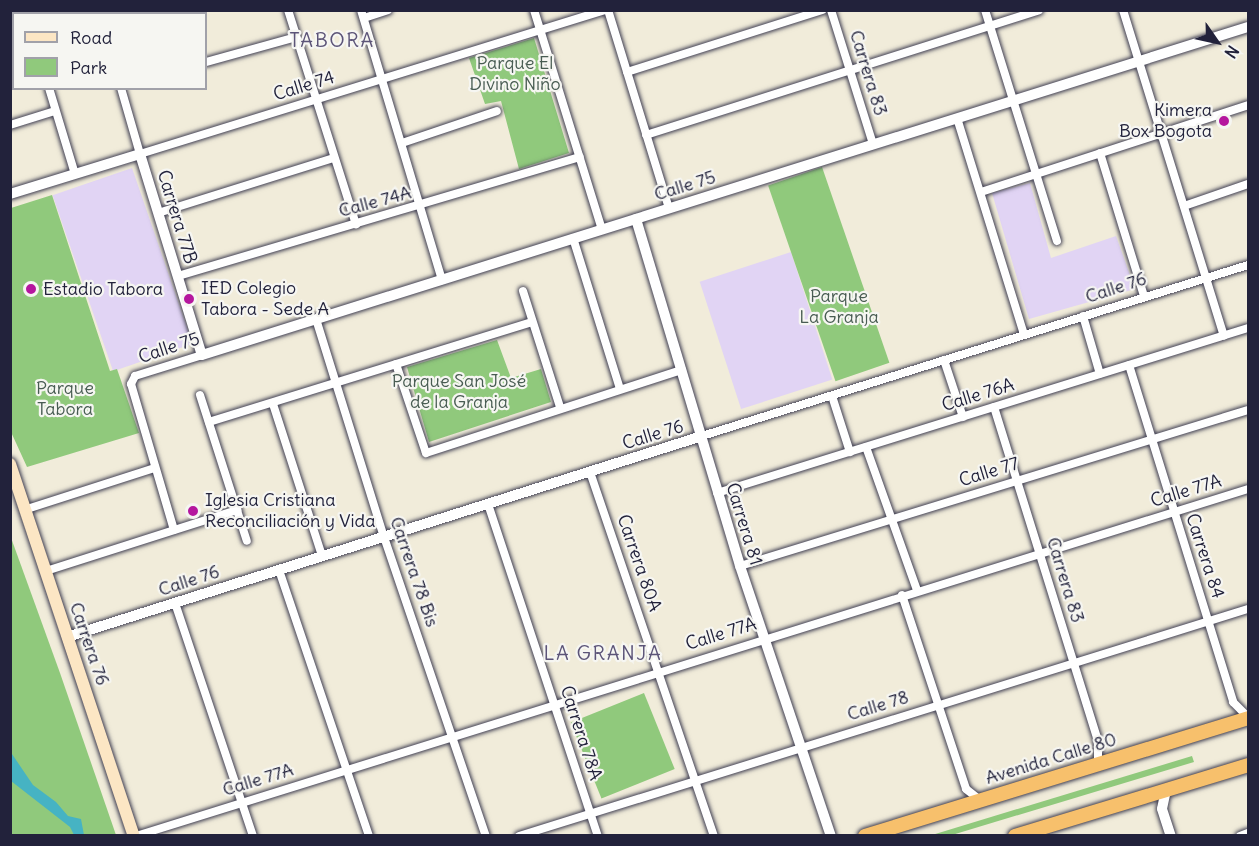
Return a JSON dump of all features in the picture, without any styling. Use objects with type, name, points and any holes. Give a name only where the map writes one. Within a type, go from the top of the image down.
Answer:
[{"type":"highway","name":"Avenida Calle 80","points":[[865,836],[1248,717]]},
{"type":"highway","points":[[1015,836],[1045,831],[1248,765]]},
{"type":"main road","name":"Carrera 76","points":[[10,464],[135,836]]},
{"type":"street","points":[[288,10],[356,224]]},
{"type":"street","points":[[388,10],[362,14],[442,280]]},
{"type":"street","points":[[534,10],[602,229]]},
{"type":"street","points":[[607,10],[669,208]]},
{"type":"street","name":"Calle 74","points":[[10,194],[607,10]]},
{"type":"street","points":[[627,72],[822,10]]},
{"type":"street","name":"Carrera 83","points":[[831,10],[873,144]]},
{"type":"street","points":[[985,10],[1057,241]]},
{"type":"street","points":[[646,135],[1039,10]]},
{"type":"street","points":[[1123,10],[1224,336]]},
{"type":"street","name":"Calle 75","points":[[155,468],[132,380],[201,355],[1248,27]]},
{"type":"street","points":[[207,62],[296,37]]},
{"type":"street","points":[[50,90],[75,174]]},
{"type":"street","name":"Carrera 77B","points":[[122,90],[201,355]]},
{"type":"street","points":[[981,192],[1248,105]]},
{"type":"street","points":[[10,125],[56,111]]},
{"type":"street","points":[[402,143],[497,111]]},
{"type":"street","points":[[957,118],[1024,335]]},
{"type":"street","points":[[1100,153],[1144,296]]},
{"type":"street","name":"Calle 74A","points":[[177,276],[421,206],[580,157]]},
{"type":"street","points":[[158,213],[334,158]]},
{"type":"street","points":[[1184,206],[1248,184]]},
{"type":"street","name":"Carrera 81","points":[[636,219],[740,566],[831,836]]},
{"type":"street","points":[[573,238],[620,389]]},
{"type":"street","name":"Calle 76","points":[[67,637],[1248,265]]},
{"type":"street","points":[[523,291],[560,407]]},
{"type":"street","points":[[1083,316],[1100,374]]},
{"type":"street","name":"Carrera 78 Bis","points":[[316,319],[384,537],[486,836]]},
{"type":"street","points":[[209,422],[335,385],[532,322]]},
{"type":"street","name":"Calle 76A","points":[[717,493],[1248,328]]},
{"type":"street","points":[[944,360],[963,417]]},
{"type":"street","points":[[396,364],[426,453],[560,407],[682,370]]},
{"type":"street","name":"Carrera 84","points":[[1129,365],[1150,440],[1233,702],[1248,717]]},
{"type":"street","points":[[200,395],[247,541]]},
{"type":"street","points":[[832,396],[850,452]]},
{"type":"street","points":[[273,404],[322,556]]},
{"type":"street","name":"Carrera 83","points":[[994,407],[1098,740],[1098,764]]},
{"type":"street","name":"Calle 77","points":[[740,566],[1248,410]]},
{"type":"street","points":[[866,447],[917,590]]},
{"type":"street","points":[[27,509],[155,468],[174,530]]},
{"type":"street","name":"Carrera 80A","points":[[590,472],[714,836]]},
{"type":"street","name":"Calle 77A","points":[[135,836],[657,671],[1248,489]]},
{"type":"street","name":"Carrera 78A","points":[[488,504],[598,836]]},
{"type":"street","points":[[46,571],[237,510]]},
{"type":"street","points":[[279,570],[369,836]]},
{"type":"street","points":[[902,595],[966,789],[979,799]]},
{"type":"street","points":[[175,603],[253,836]]},
{"type":"street","name":"Calle 78","points":[[519,836],[1248,609]]},
{"type":"street","points":[[1166,790],[1162,809],[1171,836]]},
{"type":"street","points":[[1240,836],[1248,833]]},
{"type":"shaded area","points":[[132,168],[193,344],[113,371],[53,195]]},
{"type":"shaded area","points":[[1030,183],[1051,258],[1116,236],[1135,289],[1029,319],[992,193]]},
{"type":"shaded area","points":[[791,252],[832,379],[741,409],[700,282]]},
{"type":"green space","name":"Parque El Divino Niño","points":[[534,38],[569,153],[519,169],[501,101],[485,104],[469,58]]},
{"type":"green space","name":"Parque La Granja","points":[[822,167],[889,363],[835,381],[768,186]]},
{"type":"green space","name":"Parque Tabora","points":[[52,195],[110,371],[117,369],[139,433],[27,467],[11,432],[11,208]]},
{"type":"green space","name":"Parque San José de la Granja","points":[[497,340],[511,378],[541,369],[551,402],[429,442],[407,367]]},
{"type":"green space","points":[[10,535],[60,673],[116,835],[11,835]]},
{"type":"green space","points":[[644,693],[675,769],[601,799],[571,723]]},
{"type":"green space","points":[[1192,756],[1194,762],[952,835],[932,835]]},
{"type":"water","points":[[11,741],[12,754],[33,785],[56,802],[68,816],[81,819],[84,835],[74,835],[70,827],[11,781]]},
{"type":"place","name":"Kimera Box Bogota","points":[[1224,121]]},
{"type":"place","name":"Estadio Tabora","points":[[31,289]]},
{"type":"place","name":"IED Colegio Tabora - Sede A","points":[[189,299]]},
{"type":"place","name":"Iglesia Cristiana Reconciliación y Vida","points":[[193,511]]},
{"type":"district","name":"TABORA","points":[[332,39]]},
{"type":"district","name":"LA GRANJA","points":[[603,652]]}]
